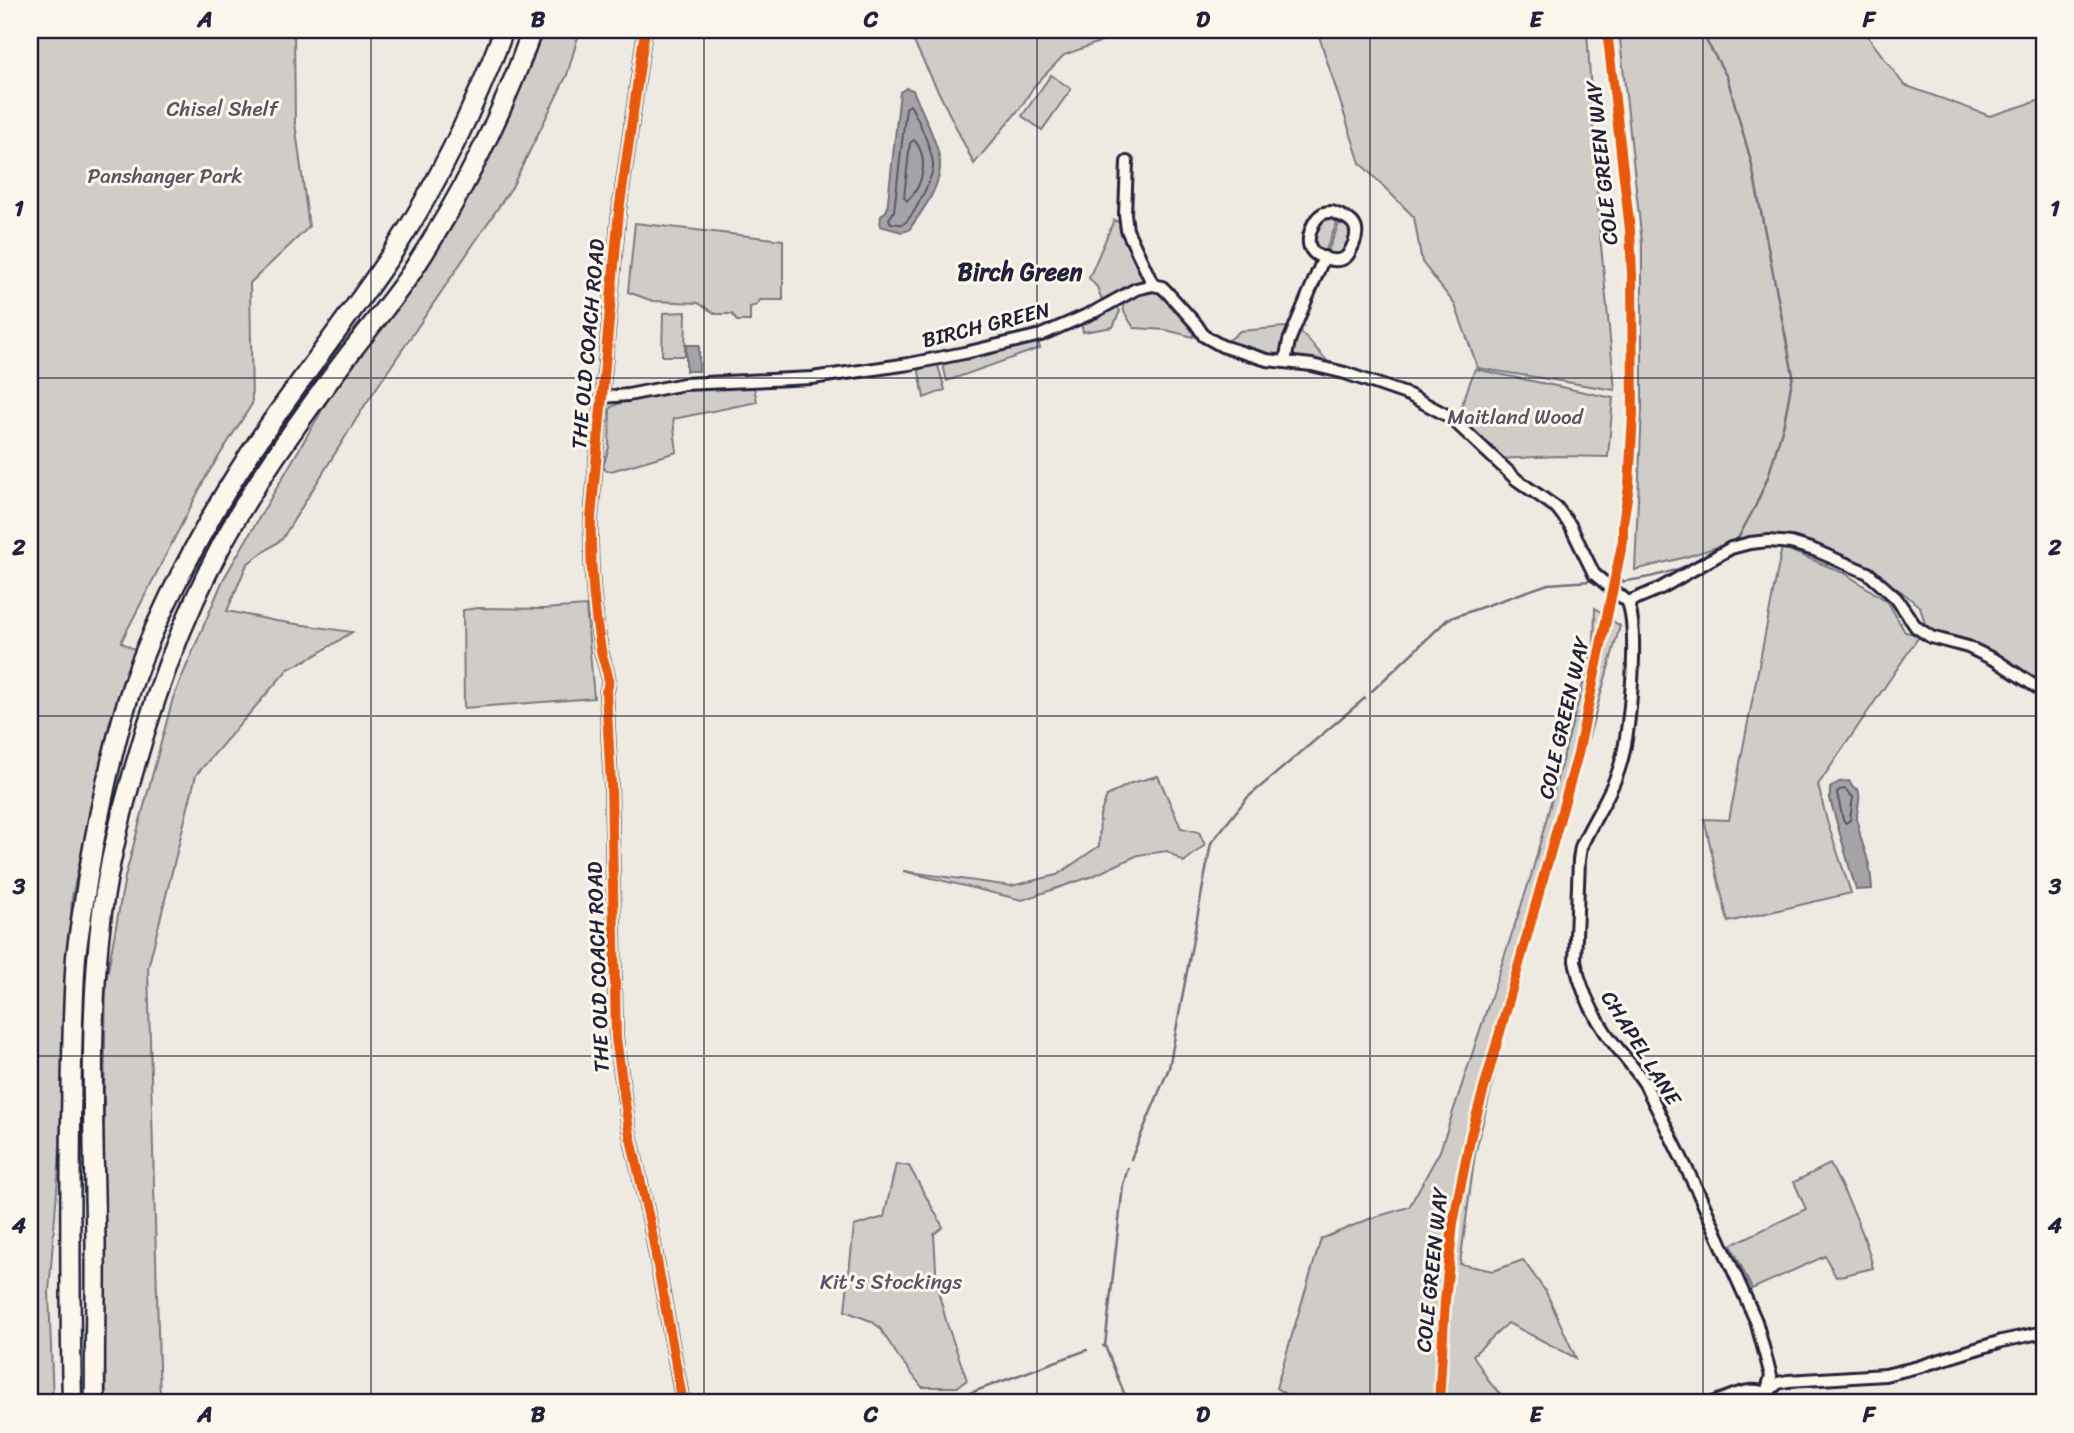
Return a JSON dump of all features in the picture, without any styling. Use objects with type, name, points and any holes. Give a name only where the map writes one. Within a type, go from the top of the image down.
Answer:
[{"type":"highway","points":[[72,1403],[70,1215],[77,954],[107,774],[128,698],[178,578],[211,517],[261,438],[365,292],[423,204],[466,121],[504,30]]},
{"type":"highway","points":[[95,1403],[95,985],[102,912],[113,843],[140,746],[166,666],[218,551],[276,454],[421,255],[475,165],[518,72],[532,30]]},
{"type":"street","name":"THE OLD COACH ROAD","points":[[645,30],[619,211],[591,518],[590,561],[603,663],[601,673],[606,692],[611,785],[616,1038],[629,1130],[650,1223],[683,1403]]},
{"type":"street","points":[[1128,162],[1125,214],[1127,230],[1153,285],[1162,287],[1204,336],[1237,352],[1345,373],[1409,395],[1450,417],[1517,480],[1557,508],[1570,525],[1594,574],[1629,602],[1661,588],[1731,548],[1769,541],[1791,543],[1868,573],[1896,598],[1916,627],[1931,637],[1968,647],[1997,661],[2044,692]]},
{"type":"street","points":[[1332,212],[1352,222],[1356,237],[1345,258],[1336,260],[1324,257],[1312,251],[1309,236],[1317,219],[1323,213],[1332,212]]},
{"type":"street","points":[[1285,362],[1289,341],[1324,257]]},
{"type":"street","name":"BIRCH GREEN","points":[[602,397],[684,384],[812,378],[969,352],[1041,335],[1096,311],[1136,289],[1153,285]]},
{"type":"street","name":"CHAPEL LANE","points":[[1629,602],[1633,642],[1624,752],[1619,772],[1581,847],[1575,961],[1586,997],[1609,1036],[1645,1084],[1748,1301],[1771,1376],[1766,1393]]},
{"type":"street","points":[[1766,1393],[1778,1383],[1788,1381],[1885,1375],[2001,1341],[2044,1332]]},
{"type":"street","points":[[1713,1403],[1756,1390],[1766,1393],[1777,1403]]},
{"type":"green space","name":"Panshanger Park","points":[[30,30],[294,30],[295,123],[309,227],[250,283],[252,404],[207,475],[121,642],[137,651],[110,721],[72,897],[59,1165],[49,1292],[53,1403],[30,1403]]},
{"type":"green space","points":[[543,30],[580,30],[567,75],[512,187],[365,405],[282,539],[247,564],[227,611],[352,632],[288,669],[196,775],[148,968],[160,1403],[106,1403],[102,1228],[106,981],[125,877],[173,698],[223,580],[329,398],[474,186]]},
{"type":"green space","points":[[908,30],[1132,30],[1064,55],[1034,86],[1021,107],[974,164]]},
{"type":"green space","points":[[1317,30],[1587,30],[1600,235],[1615,390],[1478,368],[1455,305],[1422,262],[1414,217],[1360,163]]},
{"type":"green space","points":[[1619,30],[1863,30],[1904,85],[1990,116],[2044,99],[2044,683],[1996,654],[1927,630],[1920,607],[1902,592],[1868,570],[1800,541],[1751,536],[1635,570],[1642,407],[1642,243]]},
{"type":"green space","points":[[1051,75],[1071,89],[1042,130],[1022,116]]},
{"type":"green space","points":[[1327,216],[1339,218],[1325,252],[1315,247],[1314,238],[1318,225]]},
{"type":"green space","points":[[1341,219],[1348,222],[1353,232],[1344,254],[1333,256],[1327,253]]},
{"type":"green space","points":[[1114,220],[1122,224],[1146,279],[1103,302],[1097,287],[1089,278]]},
{"type":"green space","points":[[635,223],[783,240],[783,300],[760,300],[757,305],[750,307],[750,321],[737,321],[732,314],[716,314],[698,303],[653,301],[628,292]]},
{"type":"green space","points":[[1160,292],[1191,324],[1193,337],[1166,330],[1134,328],[1124,312],[1123,302],[1140,293]]},
{"type":"green space","points":[[1116,304],[1120,311],[1113,327],[1083,332],[1081,322]]},
{"type":"green space","points":[[686,312],[685,356],[662,356],[663,313]]},
{"type":"green space","points":[[1290,328],[1282,350],[1277,355],[1267,355],[1227,342],[1240,331]]},
{"type":"green space","points":[[1297,331],[1306,337],[1328,362],[1296,358],[1292,348]]},
{"type":"green space","points":[[1037,340],[1040,348],[947,381],[942,361],[995,353],[997,349]]},
{"type":"green space","points":[[937,362],[945,390],[924,398],[918,366]]},
{"type":"green space","name":"Maitland Wood","points":[[1475,369],[1613,398],[1608,457],[1498,459],[1457,418]]},
{"type":"green space","points":[[754,387],[757,402],[673,419],[677,452],[611,471],[603,467],[609,447],[611,407],[624,401],[680,389]]},
{"type":"green space","points":[[1782,547],[1846,574],[1888,602],[1905,632],[1920,635],[1818,785],[1851,893],[1728,922],[1704,819],[1729,820]]},
{"type":"green space","points":[[586,606],[594,698],[464,708],[463,610]]},
{"type":"green space","points":[[1595,608],[1620,626],[1502,1046],[1475,1154],[1460,1264],[1493,1271],[1523,1260],[1546,1292],[1576,1358],[1508,1323],[1473,1355],[1490,1383],[1509,1403],[1300,1403],[1276,1388],[1321,1239],[1369,1219],[1409,1207],[1440,1151],[1531,876],[1594,643]]},
{"type":"green space","points":[[1158,776],[1181,828],[1199,832],[1205,845],[1184,862],[1167,851],[1138,855],[1093,876],[1022,900],[903,871],[1011,886],[1057,875],[1099,846],[1100,815],[1107,796],[1131,783]]},
{"type":"green space","name":"Kit's Stockings","points":[[896,1164],[909,1166],[943,1227],[934,1234],[937,1287],[967,1380],[957,1387],[922,1387],[879,1327],[845,1311],[854,1226],[884,1217]]},
{"type":"green space","points":[[1830,1164],[1860,1228],[1873,1268],[1836,1277],[1825,1256],[1752,1289],[1731,1245],[1806,1209],[1794,1182]]},
{"type":"water","points":[[906,88],[913,90],[938,150],[940,167],[929,200],[909,230],[902,232],[880,226],[881,216],[887,210],[900,92]]},
{"type":"water","points":[[686,345],[699,345],[699,371],[686,371]]},
{"type":"water","points":[[1849,781],[1859,793],[1857,822],[1870,868],[1872,889],[1856,890],[1830,799],[1830,788],[1839,782]]},
{"type":"waterway","points":[[1700,30],[1727,77],[1751,161],[1793,375],[1784,423],[1768,477],[1738,538],[1728,544]]},
{"type":"waterway","points":[[1609,583],[1659,575],[1706,556]]},
{"type":"waterway","points":[[1372,691],[1448,619],[1548,584],[1591,581]]},
{"type":"waterway","points":[[1131,1159],[1169,1068],[1211,843],[1247,798],[1365,698]]},
{"type":"waterway","points":[[1103,1346],[1123,1185],[1128,1168]]},
{"type":"waterway","points":[[1105,1346],[1128,1403]]},
{"type":"waterway","points":[[943,1403],[1087,1350]]},
{"type":"cycle path","points":[[645,30],[619,211],[591,518],[591,551],[596,617],[608,682],[606,692],[611,785],[616,1038],[629,1130],[650,1223],[683,1403]]},
{"type":"cycle path","name":"COLE GREEN WAY","points":[[1439,1403],[1453,1223],[1471,1135],[1578,754],[1623,540],[1633,414],[1632,275],[1630,230],[1607,30]]},
{"type":"district","name":"Birch Green","points":[[1020,272]]},
{"type":"park label","name":"Chisel Shelf","points":[[222,109]]}]
